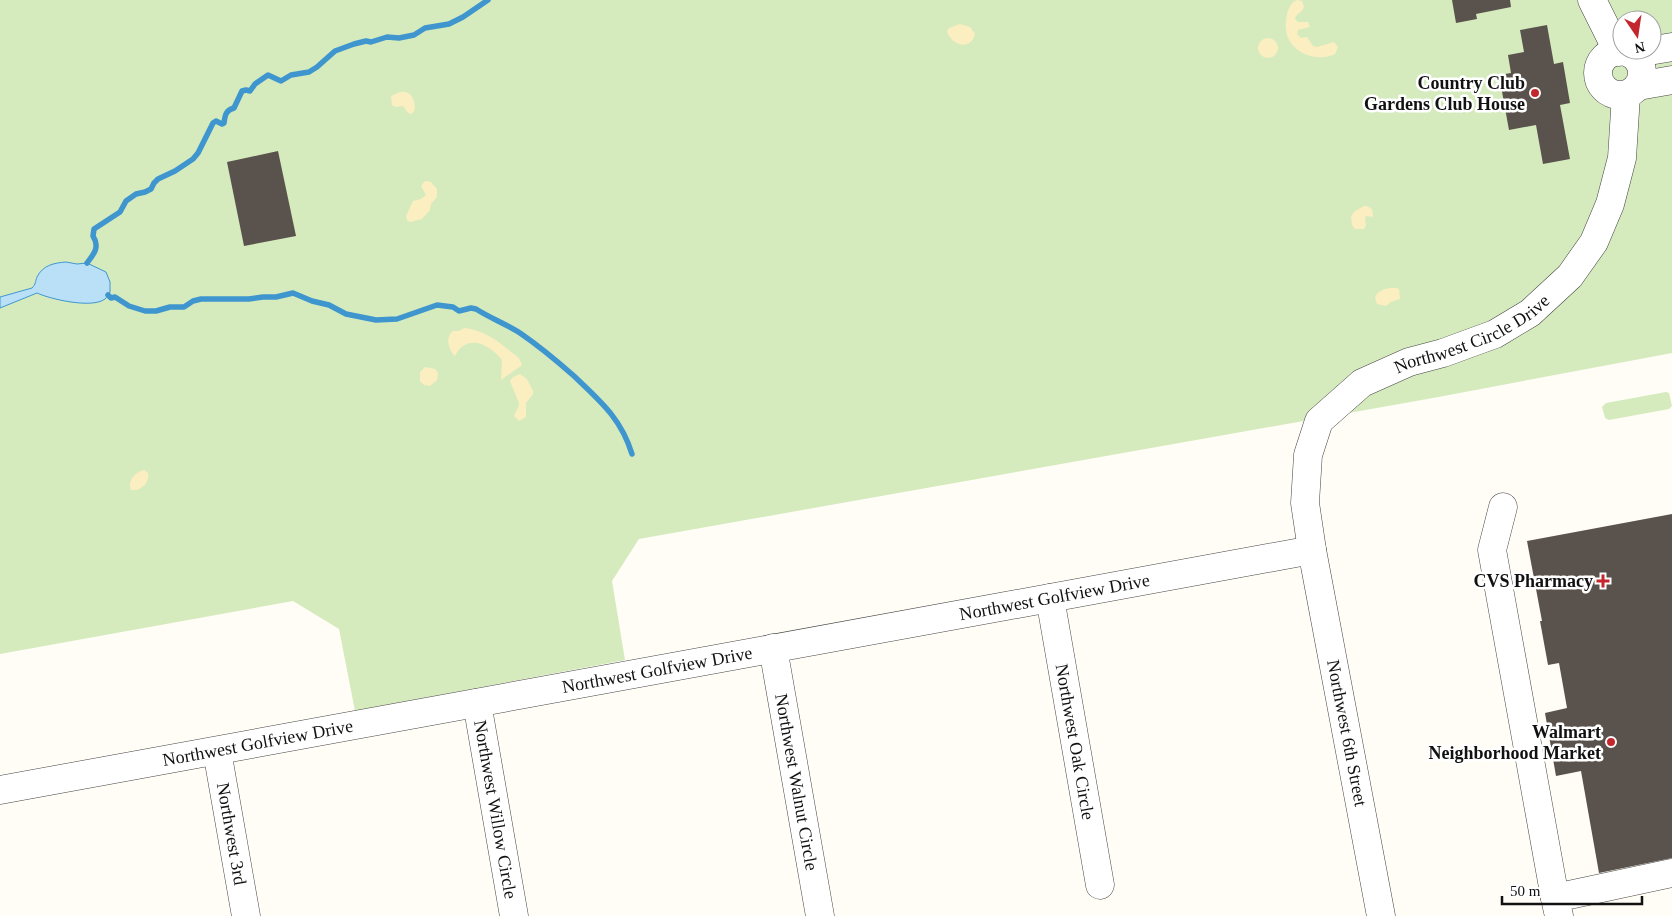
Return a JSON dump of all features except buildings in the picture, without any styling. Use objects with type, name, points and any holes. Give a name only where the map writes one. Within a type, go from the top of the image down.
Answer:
[{"type":"street","name":"Northwest Circle Drive","points":[[1592,0],[1612,33]]},
{"type":"street","points":[[1612,54],[1604,58],[1598,71],[1592,78],[1606,90],[1619,95],[1672,80]]},
{"type":"street","name":"Northwest Circle Drive","points":[[1312,550],[1305,503],[1308,455],[1319,421],[1362,383],[1409,362],[1443,353],[1495,334],[1530,313],[1570,276],[1594,242],[1610,204],[1622,158],[1632,90],[1642,72],[1637,60]]},
{"type":"street","points":[[1503,507],[1492,550],[1557,907],[1672,872]]},
{"type":"street","name":"Northwest Golfview Drive","points":[[0,790],[1312,550]]},
{"type":"street","name":"Northwest 6th Street","points":[[1312,550],[1381,916]]},
{"type":"street","name":"Northwest Oak Circle","points":[[1050,598],[1100,885]]},
{"type":"street","name":"Northwest Walnut Circle","points":[[773,648],[820,916]]},
{"type":"street","name":"Northwest Willow Circle","points":[[477,703],[514,916]]},
{"type":"street","name":"Northwest 3rd","points":[[217,751],[246,916]]},
{"type":"green space","points":[[0,0],[1672,0],[1672,353],[1433,398],[639,539],[612,581],[625,660],[355,711],[339,629],[293,601],[0,654]]},
{"type":"green space","points":[[1669,393],[1672,406],[1669,409],[1609,420],[1605,418],[1602,407],[1606,403]]},
{"type":"sand","points":[[1297,0],[1302,1],[1304,7],[1295,19],[1298,22],[1308,22],[1310,27],[1298,30],[1297,34],[1301,38],[1307,37],[1313,46],[1317,47],[1334,42],[1338,47],[1335,54],[1315,57],[1302,53],[1292,44],[1287,34],[1286,17],[1290,6]]},
{"type":"sand","points":[[960,24],[970,27],[975,34],[969,43],[957,43],[949,36],[947,31],[949,28]]},
{"type":"sand","points":[[1264,38],[1272,38],[1278,44],[1278,52],[1272,58],[1264,58],[1258,52],[1258,44]]},
{"type":"sand","points":[[400,92],[410,94],[413,99],[415,109],[412,114],[408,113],[403,106],[395,107],[392,105],[391,96]]},
{"type":"sand","points":[[426,181],[431,182],[437,189],[437,197],[431,204],[430,210],[422,219],[410,222],[406,216],[413,201],[421,199],[426,195],[421,186]]},
{"type":"sand","points":[[1364,206],[1372,209],[1373,216],[1365,217],[1366,225],[1364,229],[1355,229],[1352,225],[1351,216],[1355,211]]},
{"type":"sand","points":[[1390,288],[1399,289],[1400,299],[1386,306],[1377,304],[1376,295]]},
{"type":"sand","points":[[464,328],[483,333],[494,339],[517,356],[522,365],[501,380],[502,360],[491,349],[478,343],[472,343],[460,349],[455,356],[449,347],[449,336],[453,331],[459,331]]},
{"type":"sand","points":[[425,367],[435,369],[438,373],[437,380],[430,386],[424,385],[420,381],[420,372]]},
{"type":"sand","points":[[520,374],[527,379],[533,394],[526,403],[526,417],[519,421],[514,416],[519,405],[510,381],[513,377]]},
{"type":"sand","points":[[144,470],[148,473],[146,483],[137,490],[131,490],[131,480]]},
{"type":"water","points":[[66,262],[87,263],[106,272],[110,282],[110,292],[106,298],[99,302],[81,303],[51,298],[37,293],[0,308],[0,297],[32,288],[42,270],[53,264]]},
{"type":"waterway","points":[[87,263],[96,247],[93,236],[94,229],[120,212],[126,201],[136,194],[151,189],[158,179],[193,159],[213,123],[216,121],[224,123],[226,113],[234,108],[242,91],[250,91],[255,84],[268,75],[281,81],[291,75],[309,72],[335,51],[354,44],[366,41],[371,42],[387,37],[399,38],[414,35],[425,28],[449,24],[488,0]]},
{"type":"waterway","points":[[108,295],[129,306],[145,311],[156,311],[170,307],[184,307],[193,301],[201,299],[249,299],[276,297],[293,293],[312,301],[329,305],[346,314],[376,320],[397,319],[437,305],[453,307],[459,311],[471,308],[476,309],[520,333],[574,376],[601,402],[616,420],[632,454]]},
{"type":"place","name":"Country Club Gardens Club House","points":[[1535,93]]},
{"type":"place","name":"CVS Pharmacy","points":[[1603,581]]},
{"type":"place","name":"Walmart Neighborhood Market","points":[[1611,742]]}]
